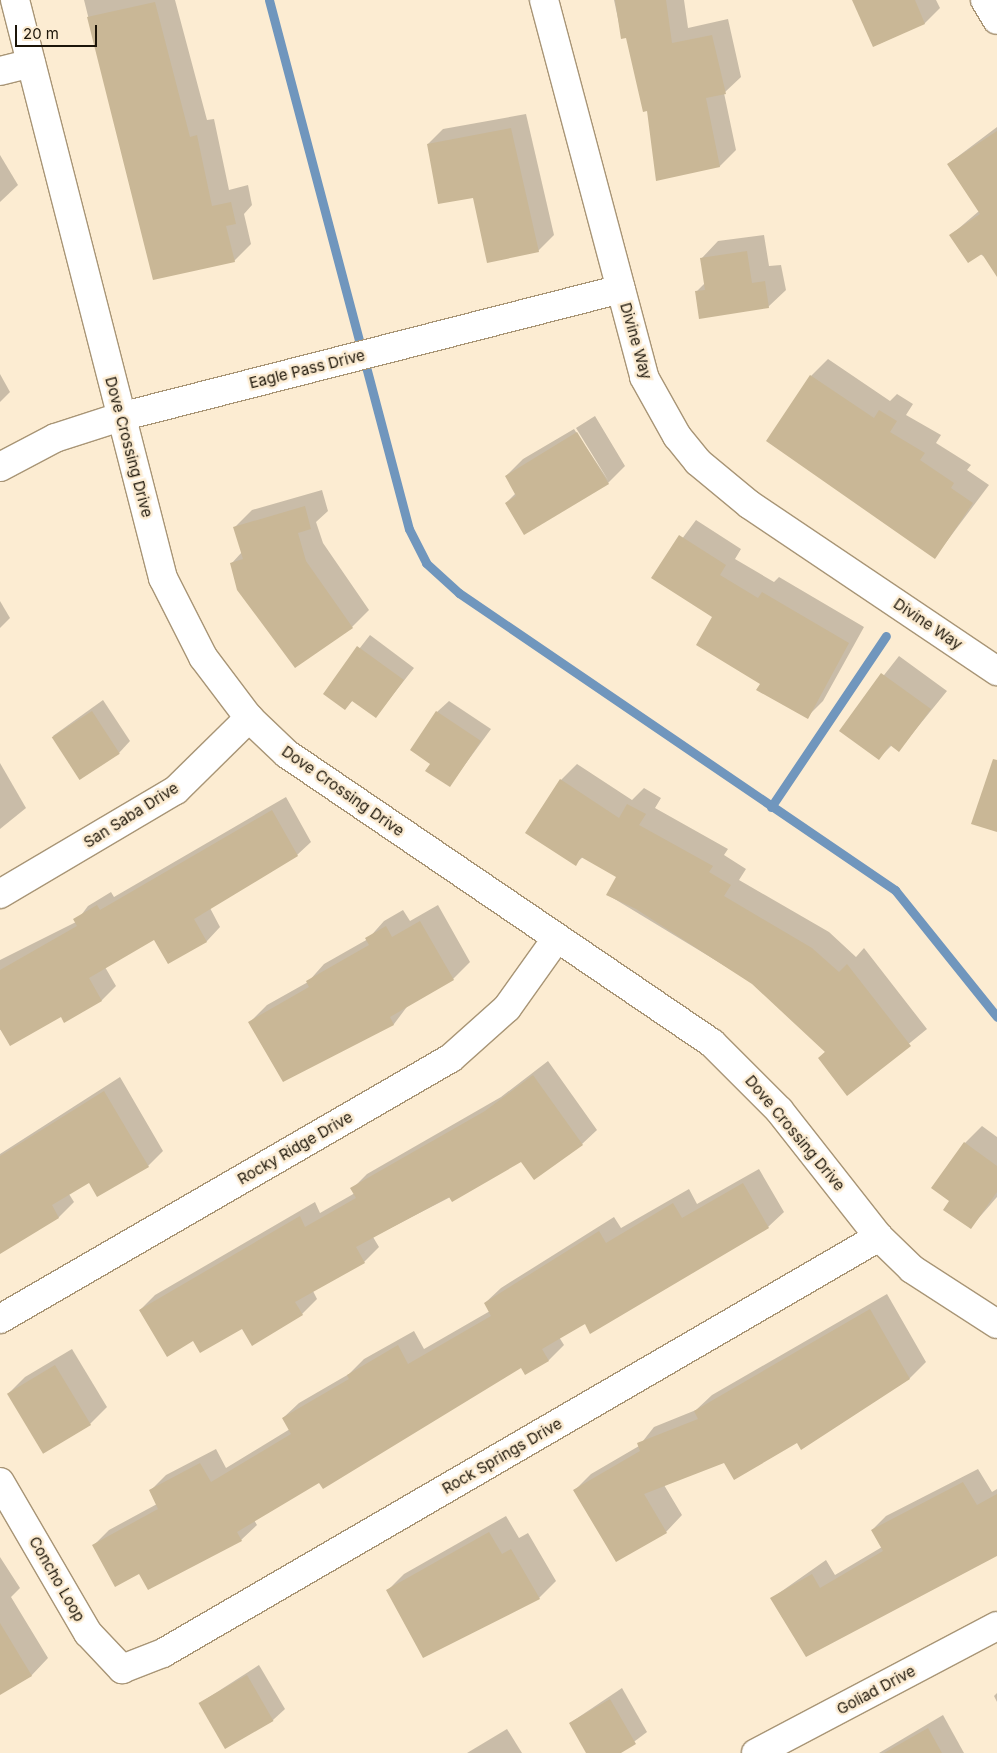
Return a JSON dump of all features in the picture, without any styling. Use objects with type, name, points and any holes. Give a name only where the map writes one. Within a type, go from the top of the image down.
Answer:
[{"type":"street","name":"Dove Crossing Drive","points":[[15,0],[120,417],[163,578],[178,615],[249,718],[287,754],[557,938],[735,1063],[779,1110],[879,1237],[912,1269],[997,1324]]},
{"type":"street","name":"Divine Way","points":[[544,0],[644,377],[660,410],[698,462],[750,505],[997,671]]},
{"type":"street","points":[[985,0],[997,20]]},
{"type":"street","points":[[0,71],[31,63]]},
{"type":"street","name":"Eagle Pass Drive","points":[[0,467],[55,438],[120,417],[621,289]]},
{"type":"street","name":"San Saba Drive","points":[[0,894],[176,790],[249,718]]},
{"type":"street","name":"Rocky Ridge Drive","points":[[0,1319],[451,1058],[507,1008],[557,938]]},
{"type":"street","name":"Rock Springs Drive","points":[[122,1669],[164,1654],[879,1237]]},
{"type":"street","name":"Concho Loop","points":[[0,1482],[88,1633],[122,1669]]},
{"type":"street","name":"Goliad Drive","points":[[756,1753],[997,1626]]},
{"type":"building","points":[[615,0],[666,0],[672,43],[712,35],[726,94],[706,98],[720,167],[656,181],[647,111],[643,112],[626,38],[621,39]]},
{"type":"building","points":[[852,0],[915,0],[925,24],[873,47]]},
{"type":"building","points":[[155,2],[190,137],[197,135],[212,206],[231,202],[236,224],[226,226],[235,262],[153,280],[87,17]]},
{"type":"building","points":[[511,128],[539,252],[487,263],[473,198],[438,204],[427,144]]},
{"type":"building","points":[[997,131],[997,277],[982,254],[968,263],[949,235],[980,214],[947,164]]},
{"type":"building","points":[[747,251],[752,283],[765,281],[769,308],[699,319],[695,291],[705,290],[700,258]]},
{"type":"building","points":[[810,375],[874,418],[879,410],[897,421],[890,432],[925,453],[920,460],[954,483],[951,488],[973,503],[935,559],[766,441]]},
{"type":"building","points":[[577,432],[609,484],[524,535],[505,503],[516,496],[505,476]]},
{"type":"building","points":[[305,506],[311,529],[298,533],[306,561],[353,628],[295,668],[237,590],[230,563],[243,559],[233,527]]},
{"type":"building","points":[[679,535],[726,565],[720,575],[758,598],[762,592],[849,643],[808,719],[756,690],[760,684],[696,645],[712,617],[651,578]]},
{"type":"building","points":[[357,646],[404,680],[376,718],[352,701],[345,710],[323,694]]},
{"type":"building","points":[[881,673],[931,709],[899,752],[890,745],[879,760],[839,731]]},
{"type":"building","points":[[92,711],[120,754],[80,780],[52,737]]},
{"type":"building","points":[[436,711],[481,741],[450,787],[425,771],[430,764],[410,750]]},
{"type":"building","points":[[993,759],[997,760],[997,832],[971,824]]},
{"type":"building","points":[[560,779],[619,818],[627,804],[646,814],[639,825],[713,866],[709,872],[731,885],[724,896],[812,948],[839,972],[847,964],[911,1046],[847,1096],[818,1058],[825,1052],[752,984],[636,909],[606,895],[616,877],[581,857],[576,866],[525,833]]},
{"type":"building","points":[[272,810],[298,856],[194,919],[207,942],[168,964],[154,940],[89,978],[102,1001],[64,1023],[61,1017],[10,1046],[0,1029],[0,970],[77,926],[73,919],[97,905],[100,910]]},
{"type":"building","points":[[420,921],[454,980],[390,1017],[394,1025],[283,1082],[248,1022],[309,987],[306,981],[369,945],[365,938],[386,926],[392,937]]},
{"type":"building","points":[[533,1075],[583,1145],[534,1180],[521,1162],[452,1202],[449,1197],[356,1247],[365,1263],[295,1302],[303,1315],[252,1346],[242,1329],[200,1353],[193,1341],[167,1357],[139,1310],[300,1216],[305,1227],[356,1198],[350,1188],[485,1111]]},
{"type":"building","points":[[104,1091],[149,1167],[97,1197],[89,1183],[52,1205],[59,1218],[0,1254],[0,1156]]},
{"type":"building","points":[[964,1142],[997,1166],[997,1192],[971,1229],[943,1210],[949,1201],[931,1188]]},
{"type":"building","points":[[743,1183],[769,1228],[590,1334],[585,1324],[542,1349],[549,1361],[525,1375],[521,1368],[323,1489],[319,1483],[237,1532],[242,1541],[148,1590],[139,1574],[115,1587],[92,1545],[158,1509],[149,1490],[200,1463],[211,1482],[291,1434],[282,1418],[349,1379],[347,1375],[398,1345],[408,1364],[491,1316],[484,1303],[599,1231],[606,1243],[673,1203],[682,1218]]},
{"type":"building","points":[[870,1309],[910,1379],[801,1450],[797,1443],[734,1480],[724,1463],[644,1494],[667,1533],[616,1562],[573,1490],[640,1451],[637,1443],[698,1419],[694,1411]]},
{"type":"building","points":[[55,1365],[91,1425],[43,1454],[7,1394]]},
{"type":"building","points":[[963,1482],[977,1505],[997,1494],[997,1556],[806,1657],[770,1598],[812,1574],[820,1588],[883,1551],[871,1530]]},
{"type":"building","points":[[489,1532],[502,1554],[511,1549],[540,1599],[423,1658],[386,1590]]},
{"type":"building","points":[[0,1623],[32,1676],[0,1695]]},
{"type":"building","points":[[247,1675],[274,1721],[225,1749],[199,1703]]},
{"type":"building","points":[[610,1699],[636,1744],[621,1753],[586,1753],[569,1723]]},
{"type":"building","points":[[928,1728],[942,1753],[884,1753]]},
{"type":"waterway","points":[[269,0],[409,529],[426,563],[459,593],[895,890],[997,1017]]},
{"type":"waterway","points":[[771,807],[886,636]]}]
